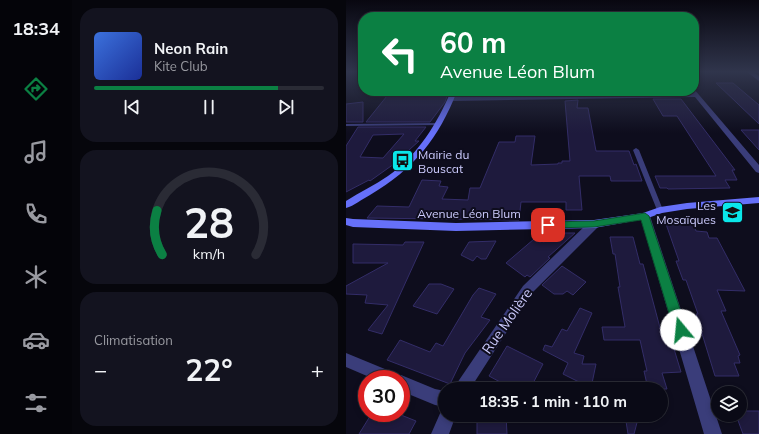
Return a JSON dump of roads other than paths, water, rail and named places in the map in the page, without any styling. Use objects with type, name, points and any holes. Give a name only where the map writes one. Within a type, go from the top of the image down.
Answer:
[{"type":"street","points":[[346,205],[397,174],[415,156],[438,124],[452,96]]},
{"type":"street","points":[[697,96],[759,170]]},
{"type":"street","name":"Avenue Léon Blum","points":[[346,221],[353,223],[442,227],[594,224],[645,216],[660,210],[687,206],[759,200]]},
{"type":"street","points":[[645,216],[713,434]]},
{"type":"street","name":"Rue Molière","points":[[465,382],[527,290],[594,224]]},
{"type":"street","points":[[346,360],[370,370]]},
{"type":"street","points":[[410,387],[438,397]]},
{"type":"street","points":[[440,434],[445,422]]},
{"type":"lane","points":[[346,125],[438,124]]},
{"type":"lane","points":[[636,150],[660,210]]},
{"type":"place","name":"Mairie du Bouscat","points":[[402,161]]},
{"type":"place","name":"Les Mosaïques","points":[[732,212]]}]
